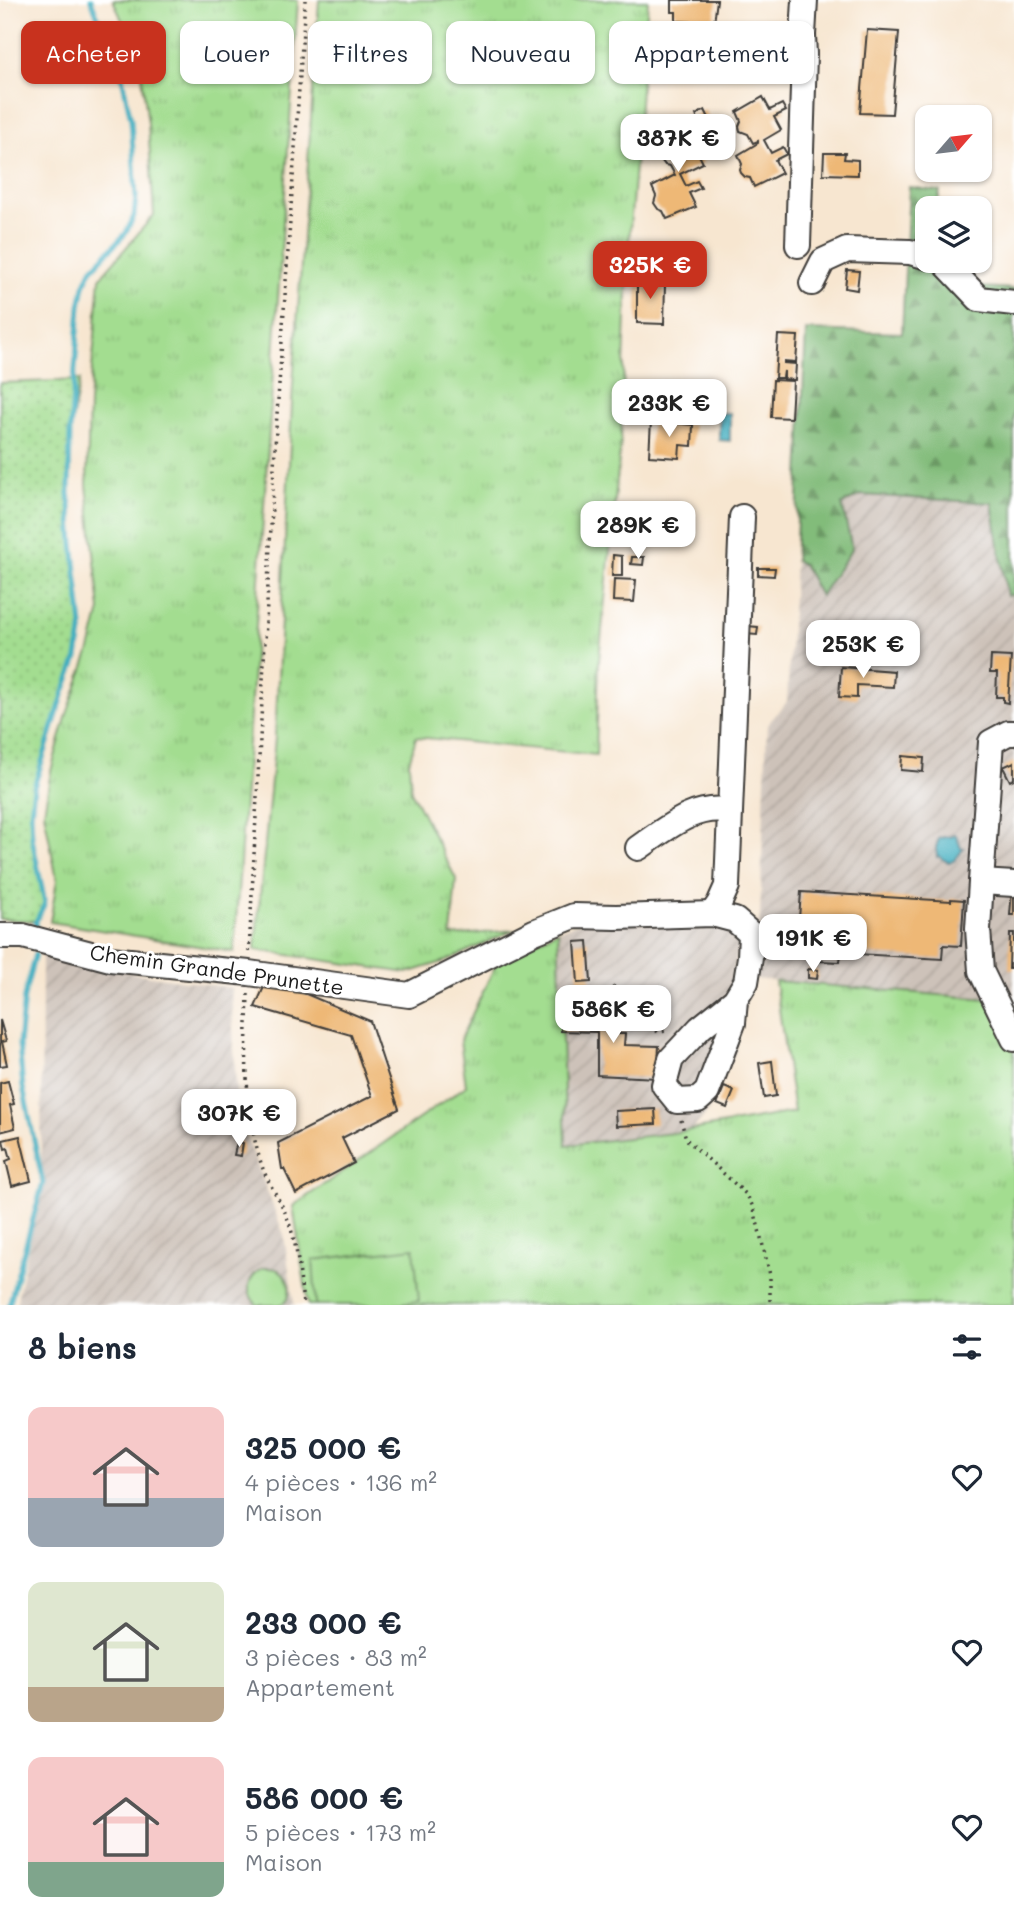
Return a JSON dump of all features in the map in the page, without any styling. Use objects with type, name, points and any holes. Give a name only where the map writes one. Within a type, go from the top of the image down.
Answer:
[{"type":"street","points":[[804,21],[806,0]]},
{"type":"street","points":[[798,245],[803,84]]},
{"type":"street","points":[[813,283],[823,261],[847,250],[915,253]]},
{"type":"street","points":[[954,273],[979,299],[1014,303]]},
{"type":"street","points":[[735,1000],[733,1023],[707,1092],[698,1100],[677,1101],[664,1085],[671,1059],[700,1028],[735,1000],[746,982],[750,957],[751,934],[734,920],[712,914],[727,886],[741,517]]},
{"type":"street","points":[[1014,733],[1008,733],[991,742],[978,929],[981,971],[1005,993],[1014,1040]]},
{"type":"street","points":[[638,848],[682,818],[716,808],[730,811]]},
{"type":"street","points":[[981,882],[1014,884]]},
{"type":"street","name":"Chemin Grande Prunette","points":[[0,936],[23,936],[110,959],[249,973],[409,995],[534,932],[574,916],[615,918],[712,914]]},
{"type":"path","points":[[303,1305],[299,1263],[285,1212],[262,1167],[251,1119],[246,1070],[276,429],[305,0]]},
{"type":"path","points":[[614,986],[635,1016],[658,1032],[700,1028]]},
{"type":"path","points":[[677,1101],[686,1139],[747,1195],[754,1209],[770,1275],[770,1305]]},
{"type":"shaded area","points":[[1014,404],[1014,1025],[1004,1000],[755,979],[760,918],[767,725],[787,702],[801,454]]},
{"type":"shaded area","points":[[582,922],[721,924],[740,938],[734,972],[751,979],[736,1051],[708,1111],[692,1130],[566,1145],[558,930]]},
{"type":"shaded area","points":[[42,954],[132,973],[231,988],[237,1112],[284,1235],[294,1305],[16,1305],[41,1188]]},
{"type":"green space","points":[[113,0],[298,0],[294,60],[294,21],[180,21],[180,84],[292,84],[234,952],[50,922],[57,880],[44,812],[51,771],[100,610],[87,485],[89,403],[100,278],[154,215],[143,84],[166,84],[166,21],[122,21]]},
{"type":"green space","points":[[319,0],[648,0],[646,21],[609,21],[609,84],[641,84],[629,242],[621,440],[599,660],[596,755],[416,737],[409,763],[411,791],[456,879],[451,936],[514,930],[446,961],[407,973],[255,950],[275,738],[293,384],[313,84],[432,84],[432,21],[318,21]]},
{"type":"green space","points":[[909,187],[940,191],[939,196],[915,196],[915,273],[970,273],[981,287],[1014,289],[1014,594],[1007,596],[992,503],[862,495],[842,504],[852,549],[820,596],[803,564],[795,561],[806,330],[902,333]]},
{"type":"green space","points":[[80,380],[70,431],[69,493],[82,626],[77,658],[34,787],[31,814],[32,838],[45,903],[36,921],[0,919],[0,383]]},
{"type":"green space","points":[[558,930],[566,1145],[673,1133],[794,1112],[775,981],[987,999],[1014,1051],[1014,1305],[308,1305],[293,1206],[466,1086],[460,1040],[498,960]]},
{"type":"green space","points":[[414,1248],[419,1301],[383,1305],[316,1305],[313,1260]]},
{"type":"green space","points":[[263,1268],[276,1269],[286,1278],[289,1294],[280,1305],[257,1305],[250,1295],[251,1280]]},
{"type":"water","points":[[719,413],[730,413],[730,441],[719,440]]},
{"type":"water","points":[[954,834],[961,848],[964,848],[954,861],[948,862],[937,857],[936,847],[939,838]]},
{"type":"building","points":[[672,0],[717,0],[714,21],[676,21],[676,12],[672,12]]},
{"type":"building","points":[[867,30],[899,32],[892,114],[860,113]]},
{"type":"building","points":[[763,97],[770,110],[782,104],[786,111],[774,117],[781,130],[764,140],[771,153],[783,147],[787,154],[775,160],[782,173],[754,187],[750,178],[741,173],[742,164],[738,155],[758,141],[753,143],[748,134],[740,131],[741,121],[737,112]]},
{"type":"building","points":[[705,110],[709,118],[699,122],[696,115]]},
{"type":"building","points":[[686,128],[693,142],[704,136],[708,143],[696,149],[703,163],[680,174],[686,186],[697,181],[701,188],[689,193],[696,207],[667,219],[654,203],[656,196],[652,187],[675,175],[670,166],[662,161],[663,151],[659,142]]},
{"type":"building","points":[[824,153],[845,153],[844,159],[858,160],[858,175],[823,174]]},
{"type":"building","points":[[847,270],[859,271],[857,290],[845,288]]},
{"type":"building","points":[[637,274],[652,275],[652,282],[665,283],[664,324],[637,323]]},
{"type":"building","points":[[778,335],[798,336],[796,362],[784,361],[796,364],[795,380],[784,379],[784,371],[783,378],[775,378]]},
{"type":"building","points":[[773,380],[793,381],[791,418],[771,417]]},
{"type":"building","points":[[651,421],[693,425],[692,446],[680,445],[679,458],[649,456]]},
{"type":"building","points":[[617,507],[657,508],[656,535],[616,533]]},
{"type":"building","points":[[613,555],[622,556],[622,576],[612,576]]},
{"type":"building","points":[[632,557],[644,557],[643,565],[631,564]]},
{"type":"building","points":[[758,568],[775,568],[774,576],[758,575]]},
{"type":"building","points":[[614,579],[636,580],[634,602],[613,601]]},
{"type":"building","points":[[747,626],[758,627],[757,635],[746,634]]},
{"type":"building","points":[[991,656],[1011,657],[1008,703],[1003,702],[1003,697],[996,697],[997,673],[990,673]]},
{"type":"building","points":[[841,667],[894,671],[893,687],[857,685],[857,698],[839,697]]},
{"type":"building","points":[[902,756],[924,758],[923,772],[901,770]]},
{"type":"building","points":[[1014,762],[1014,779],[1010,781],[1003,767]]},
{"type":"building","points":[[1012,890],[1014,915],[1010,915]]},
{"type":"building","points":[[801,892],[964,900],[961,946],[943,945],[942,959],[841,953],[840,962],[818,961],[819,946],[797,945]]},
{"type":"building","points":[[1010,933],[1014,933],[1014,969],[1009,969]]},
{"type":"building","points":[[588,941],[591,982],[578,983],[575,942]]},
{"type":"building","points":[[808,969],[818,970],[817,979],[808,978]]},
{"type":"building","points":[[268,978],[370,1021],[399,1109],[342,1138],[354,1163],[296,1194],[282,1169],[278,1143],[372,1096],[351,1035],[255,1007]]},
{"type":"building","points":[[561,1010],[614,1011],[619,1034],[625,1034],[624,1045],[659,1046],[657,1078],[597,1075],[597,1032],[561,1031]]},
{"type":"building","points":[[0,1020],[6,1041],[2,1042],[7,1065],[0,1066]]},
{"type":"building","points":[[772,1061],[776,1096],[764,1098],[759,1063]]},
{"type":"building","points":[[8,1081],[14,1104],[10,1105],[15,1128],[0,1132],[0,1083]]},
{"type":"building","points":[[724,1087],[734,1091],[727,1108],[717,1104]]},
{"type":"building","points":[[655,1109],[656,1124],[616,1126],[615,1111]]},
{"type":"building","points":[[20,1136],[31,1181],[12,1186],[6,1161],[11,1159],[3,1140]]},
{"type":"building","points":[[237,1142],[243,1143],[241,1156],[234,1155]]},
{"type":"waterway","points":[[36,925],[45,903],[32,838],[34,787],[77,658],[82,626],[69,493],[70,431],[80,306],[91,270],[126,233],[134,216],[136,197],[131,120],[122,77],[91,0]]},
{"type":"waterway","points":[[9,1305],[43,1183],[23,1087],[19,1044],[24,997],[35,954]]}]
